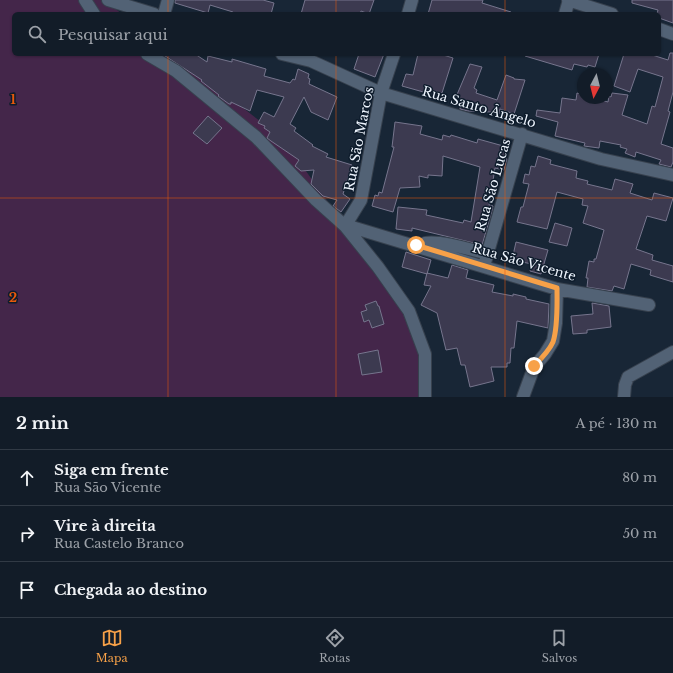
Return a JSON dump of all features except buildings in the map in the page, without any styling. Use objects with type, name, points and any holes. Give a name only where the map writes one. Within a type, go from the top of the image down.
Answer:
[{"type":"street","points":[[85,0],[93,12]]},
{"type":"street","points":[[108,0],[147,12]]},
{"type":"street","points":[[165,12],[168,0]]},
{"type":"street","points":[[409,12],[412,0]]},
{"type":"street","points":[[566,12],[569,0],[606,12]]},
{"type":"street","points":[[661,30],[673,34]]},
{"type":"street","points":[[150,56],[176,72],[256,137],[316,200],[344,226],[378,267],[409,311],[425,354],[425,397]]},
{"type":"street","name":"Rua Santo Ângelo","points":[[290,56],[311,61],[381,93],[522,134],[601,159],[673,175]]},
{"type":"street","name":"Rua São Marcos","points":[[344,226],[360,200],[381,93],[393,56]]},
{"type":"street","name":"Rua São Lucas","points":[[486,260],[522,134]]},
{"type":"street","name":"Rua São Vicente","points":[[344,226],[416,245],[486,260],[557,288],[649,305]]},
{"type":"street","points":[[523,397],[534,366],[545,354],[553,341],[556,323],[557,288]]},
{"type":"street","points":[[624,397],[625,385],[628,377],[673,352]]},
{"type":"shaded area","points":[[0,0],[104,0],[119,12],[12,12],[12,56],[177,56],[283,139],[414,322],[428,397],[0,397]]},
{"type":"route","points":[[416,245],[557,288],[556,323],[553,341],[545,354],[534,366]]}]
